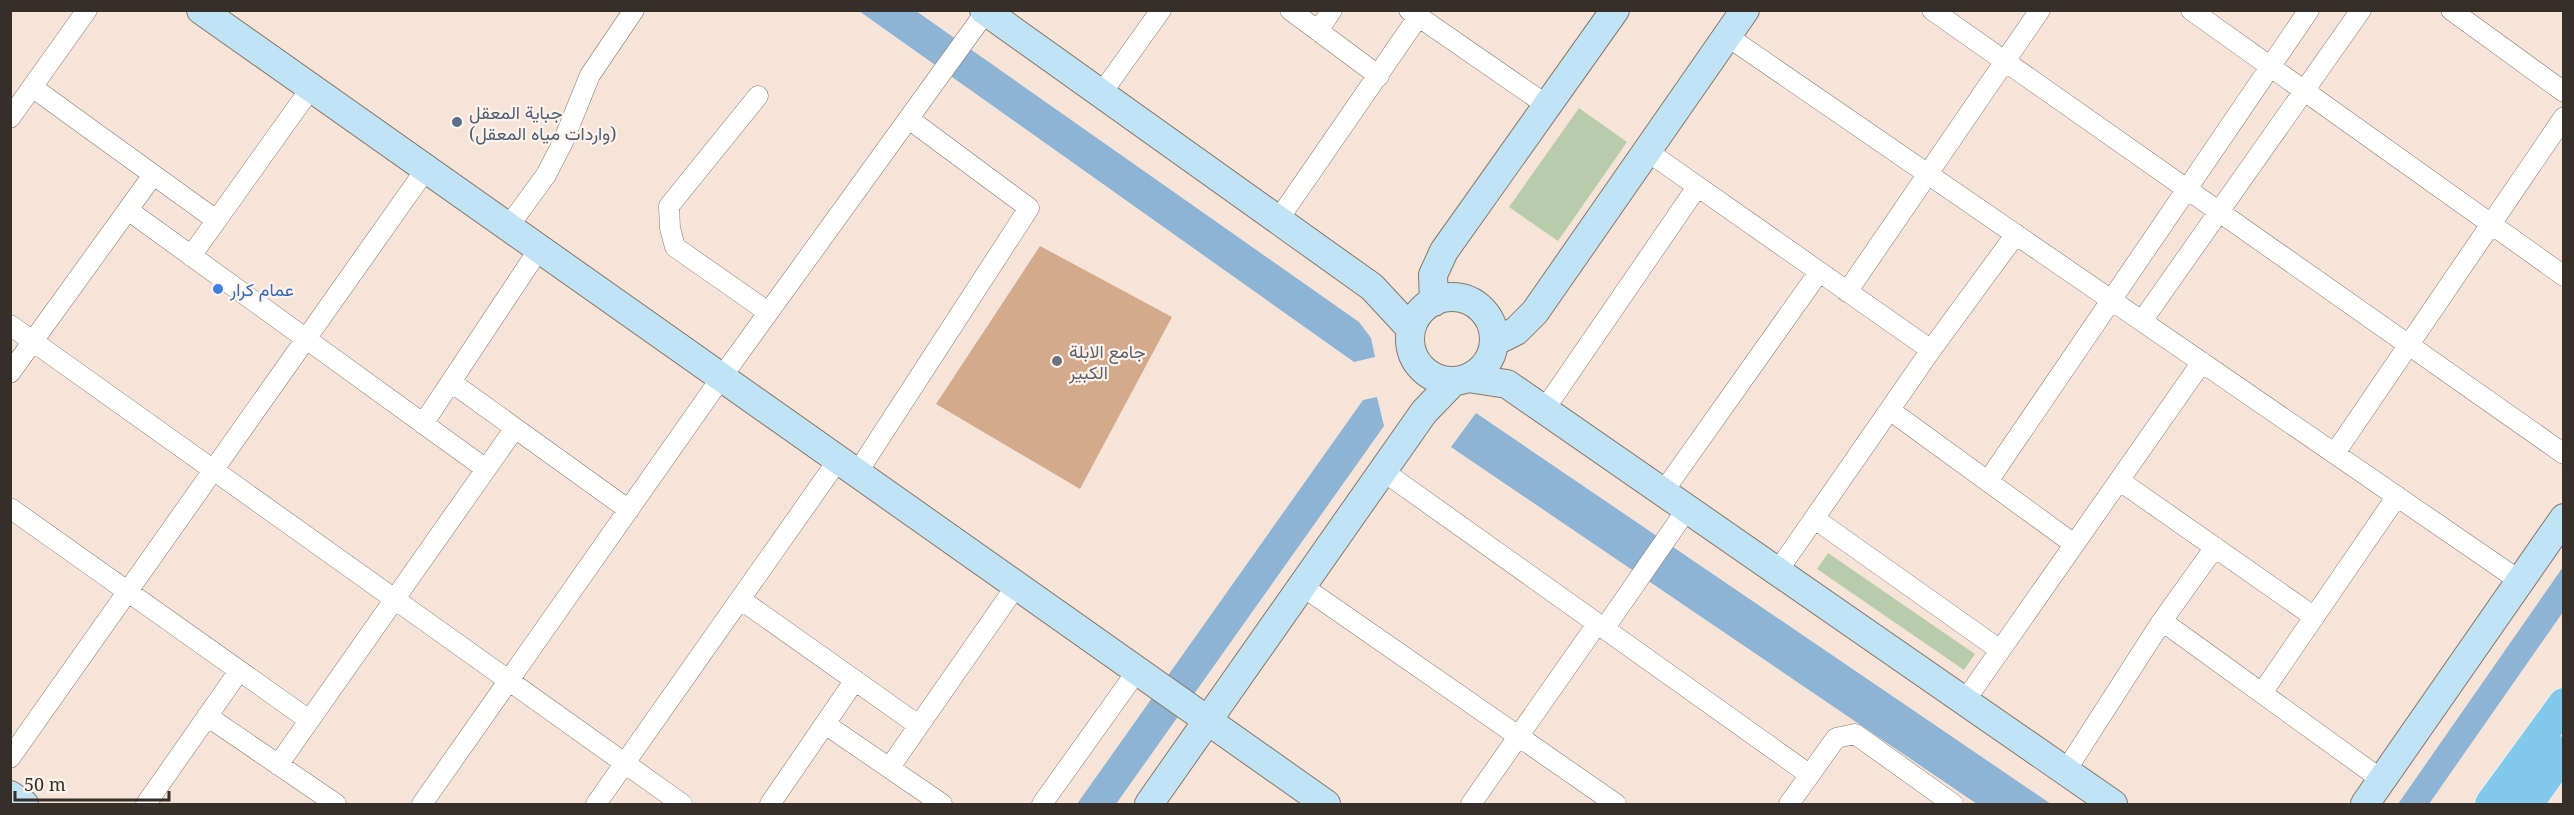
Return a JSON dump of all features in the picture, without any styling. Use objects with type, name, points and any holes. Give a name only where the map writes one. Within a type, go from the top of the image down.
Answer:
[{"type":"main road","points":[[2491,804],[2564,704]]},
{"type":"main road","points":[[2527,804],[2564,752]]},
{"type":"street","points":[[10,118],[87,10]]},
{"type":"street","points":[[201,10],[1208,721],[1318,802]]},
{"type":"street","points":[[508,227],[546,175],[562,144],[590,75],[634,10]]},
{"type":"street","points":[[1101,94],[1161,10]]},
{"type":"street","points":[[1290,10],[1379,76]]},
{"type":"street","points":[[1317,31],[1332,10]]},
{"type":"street","points":[[1424,412],[1418,365],[1410,347],[1423,313],[1433,275],[1444,250],[1615,10]]},
{"type":"street","points":[[1149,804],[1424,412],[1461,379],[1483,366],[1493,345],[1516,331],[1535,312],[1745,10]]},
{"type":"street","points":[[1932,10],[2564,454]]},
{"type":"street","points":[[1847,292],[2040,10]]},
{"type":"street","points":[[2191,10],[2564,276]]},
{"type":"street","points":[[1988,481],[2309,10]]},
{"type":"street","points":[[2142,321],[2361,10]]},
{"type":"street","points":[[2451,10],[2564,92]]},
{"type":"street","points":[[422,804],[721,378],[986,11],[1372,287],[1423,313]]},
{"type":"street","points":[[1278,220],[1379,76],[1414,14],[1548,106]]},
{"type":"street","points":[[1727,36],[2520,581]]},
{"type":"street","points":[[32,87],[216,220]]},
{"type":"street","points":[[191,256],[311,88]]},
{"type":"street","points":[[758,96],[669,206],[670,228],[675,246],[768,312]]},
{"type":"street","points":[[2335,453],[2564,117]]},
{"type":"street","points":[[596,804],[740,599],[847,466],[1029,208],[909,119]]},
{"type":"street","points":[[1647,152],[1931,350]]},
{"type":"street","points":[[10,758],[426,169]]},
{"type":"street","points":[[10,372],[153,175]]},
{"type":"street","points":[[1544,410],[1697,187]]},
{"type":"street","points":[[128,210],[486,469]]},
{"type":"street","points":[[1777,572],[1891,411],[1931,350],[2016,234]]},
{"type":"street","points":[[423,424],[539,249]]},
{"type":"street","points":[[1663,492],[1819,272]]},
{"type":"street","points":[[1423,313],[1458,298],[1475,305],[1488,318],[1493,345],[1507,384]]},
{"type":"street","points":[[10,325],[682,804]]},
{"type":"street","points":[[1964,702],[2202,362]]},
{"type":"street","points":[[1418,365],[1435,377],[1507,384],[2113,804]]},
{"type":"street","points":[[451,382],[629,510]]},
{"type":"street","points":[[1891,411],[2074,544]]},
{"type":"street","points":[[278,765],[515,428]]},
{"type":"street","points":[[1383,471],[1809,776]]},
{"type":"street","points":[[2120,481],[2313,616]]},
{"type":"street","points":[[2262,693],[2397,496]]},
{"type":"street","points":[[1471,804],[1687,509]]},
{"type":"street","points":[[12,513],[128,591],[309,720]]},
{"type":"street","points":[[2365,804],[2564,518]]},
{"type":"street","points":[[1815,519],[2000,650]]},
{"type":"street","points":[[2065,772],[2162,621],[2215,547]]},
{"type":"street","points":[[890,767],[1016,586]]},
{"type":"street","points":[[1302,586],[1616,804]]},
{"type":"street","points":[[740,599],[918,725]]},
{"type":"street","points":[[2162,621],[2382,780]]},
{"type":"street","points":[[146,804],[239,670]]},
{"type":"street","points":[[1042,804],[1137,671]]},
{"type":"street","points":[[770,804],[855,680]]},
{"type":"street","points":[[207,716],[336,804]]},
{"type":"street","points":[[825,724],[942,804]]},
{"type":"street","points":[[1790,804],[1836,738],[1856,734],[1953,804]]},
{"type":"street","points":[[10,795],[24,804]]},
{"type":"green space","points":[[1579,108],[1627,142],[1558,241],[1509,207]]},
{"type":"green space","points":[[1828,553],[1975,654],[1964,670],[1817,569]]},
{"type":"water","points":[[859,11],[916,11],[1359,322],[1371,338],[1375,357],[1354,362]]},
{"type":"water","points":[[1377,397],[1384,426],[1116,804],[1077,804],[1363,400]]},
{"type":"water","points":[[1476,413],[2051,804],[1977,804],[1451,447]]},
{"type":"water","points":[[2563,567],[2563,612],[2429,804],[2398,804]]},
{"type":"building","name":"جامع الابلة الكبير","points":[[1040,246],[1172,317],[1080,489],[936,404]]},
{"type":"place","name":"جباية المعقل (واردات مياه المعقل)","points":[[457,122]]},
{"type":"place","name":"عمام كرار","points":[[218,289]]},
{"type":"place","name":"جامع الابلة الكبير","points":[[1057,361]]}]
